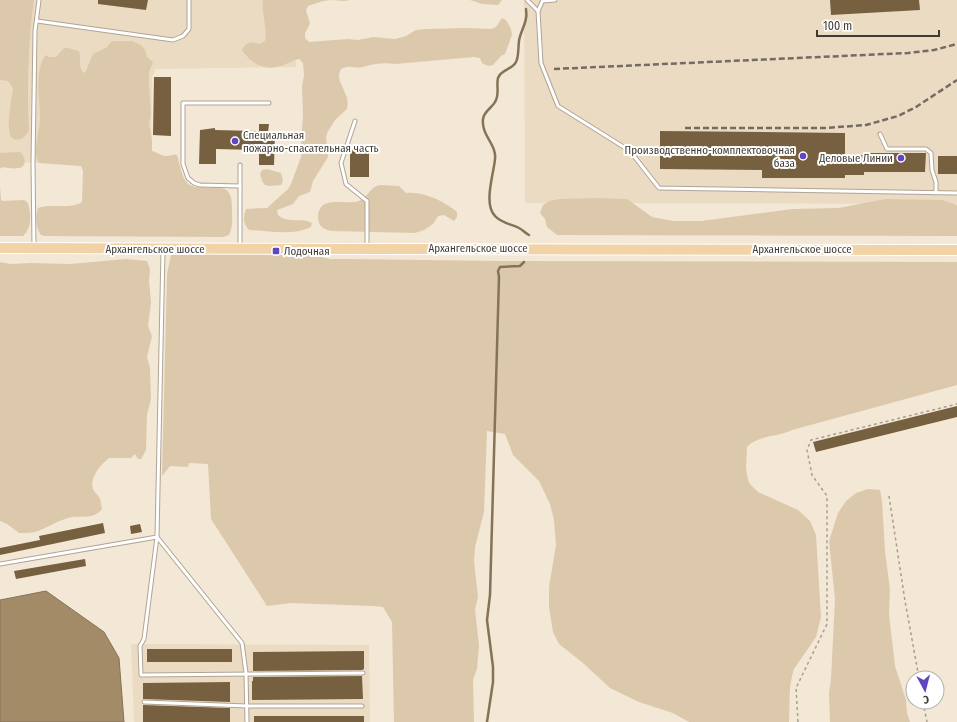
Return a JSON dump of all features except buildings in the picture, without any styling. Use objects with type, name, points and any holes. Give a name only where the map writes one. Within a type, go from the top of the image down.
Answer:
[{"type":"main road","name":"Архангельское шоссе","points":[[0,248],[957,250]]},
{"type":"lane","points":[[34,248],[33,163],[37,21],[39,0]]},
{"type":"lane","points":[[37,21],[173,40],[183,36],[188,29],[189,0]]},
{"type":"lane","points":[[527,0],[538,11]]},
{"type":"lane","points":[[555,0],[543,0],[538,11],[541,64],[558,106],[630,151],[659,188],[936,194],[957,193]]},
{"type":"lane","points":[[240,186],[200,185],[194,183],[188,178],[183,164],[183,103],[269,103]]},
{"type":"lane","points":[[355,121],[341,163],[346,184],[367,201],[367,248]]},
{"type":"lane","points":[[880,134],[887,149],[926,149],[931,153],[932,170],[936,182],[936,194]]},
{"type":"lane","points":[[240,165],[240,248]]},
{"type":"lane","points":[[164,249],[157,538],[144,639],[140,646],[141,675],[363,672]]},
{"type":"lane","points":[[0,564],[157,538]]},
{"type":"lane","points":[[157,538],[242,643],[246,673],[247,722]]},
{"type":"lane","points":[[144,702],[247,706],[362,706]]},
{"type":"path","points":[[798,722],[796,688],[827,624],[827,496],[812,475],[807,450],[810,440],[957,404]]},
{"type":"path","points":[[889,496],[905,601],[918,670]]},
{"type":"path","points":[[925,710],[927,722]]},
{"type":"shaded area","points":[[0,0],[298,0],[296,67],[156,69],[152,77],[151,165],[0,162]]},
{"type":"shaded area","points":[[0,0],[34,0],[28,65],[29,131],[20,139],[14,139],[10,135],[9,128],[13,88],[8,81],[0,80]]},
{"type":"shaded area","points":[[263,0],[330,0],[308,6],[306,10],[310,24],[305,33],[305,38],[309,42],[348,39],[358,40],[373,37],[395,39],[406,36],[416,30],[426,29],[491,29],[496,27],[502,18],[506,20],[511,29],[512,35],[505,54],[501,56],[493,65],[488,66],[482,63],[480,58],[474,57],[395,64],[387,63],[360,67],[347,67],[341,69],[339,79],[348,103],[347,109],[335,120],[327,133],[326,138],[328,157],[313,181],[310,192],[299,196],[293,204],[277,210],[278,215],[282,218],[308,221],[312,223],[311,227],[304,230],[289,232],[249,230],[244,220],[246,209],[267,208],[288,189],[302,152],[303,63],[299,59],[277,67],[271,68],[260,66],[250,60],[242,50],[247,44],[260,44],[265,41],[266,31]]},
{"type":"shaded area","points":[[470,0],[502,0],[498,5],[482,4]]},
{"type":"shaded area","name":"Производственно-комплектовочная база","points":[[524,0],[957,0],[957,204],[525,203]]},
{"type":"shaded area","points":[[112,41],[132,41],[141,45],[145,50],[147,57],[153,62],[149,72],[151,114],[149,123],[152,151],[164,156],[177,155],[182,174],[189,185],[205,188],[223,188],[227,191],[232,201],[232,223],[229,235],[223,237],[44,236],[39,232],[36,222],[38,208],[49,206],[72,206],[82,202],[83,171],[81,166],[39,163],[37,158],[36,147],[40,123],[39,76],[42,61],[46,55],[49,57],[56,57],[64,48],[79,51],[80,66],[85,73],[93,54],[107,47]]},
{"type":"shaded area","points":[[20,152],[25,161],[22,167],[2,167],[0,169],[0,153]]},
{"type":"shaded area","points":[[267,169],[281,173],[283,181],[281,185],[265,185],[260,174],[262,170]]},
{"type":"shaded area","points":[[380,185],[399,186],[406,193],[426,195],[446,204],[457,212],[457,217],[454,221],[444,215],[438,216],[433,224],[424,230],[415,233],[332,231],[320,225],[318,214],[320,208],[325,204],[336,202],[356,202],[364,198],[374,187]]},
{"type":"shaded area","points":[[0,186],[2,201],[24,200],[28,203],[30,221],[28,229],[23,236],[0,236]]},
{"type":"shaded area","points":[[559,199],[627,199],[652,217],[673,221],[701,221],[793,209],[839,208],[885,199],[942,200],[957,205],[957,236],[557,235],[547,227],[545,219],[540,213],[543,205],[550,201]]},
{"type":"shaded area","points":[[306,254],[330,259],[499,261],[957,262],[957,385],[762,438],[747,447],[746,468],[750,484],[758,492],[798,510],[810,521],[816,535],[821,617],[816,637],[794,669],[792,675],[789,722],[689,722],[673,713],[639,702],[610,688],[583,663],[559,644],[553,632],[549,607],[549,587],[556,545],[554,520],[550,504],[539,481],[513,455],[505,434],[487,431],[484,512],[475,547],[474,561],[478,597],[475,610],[479,645],[477,669],[473,680],[474,722],[394,722],[392,622],[383,607],[291,603],[267,606],[211,519],[208,464],[189,463],[188,467],[170,466],[162,476],[167,274],[171,255]]},
{"type":"shaded area","points":[[126,259],[147,261],[150,269],[149,281],[151,302],[148,326],[152,336],[147,357],[150,368],[151,399],[147,415],[146,450],[141,459],[138,459],[135,454],[131,458],[109,458],[99,468],[94,476],[92,485],[93,490],[100,498],[102,509],[96,514],[92,516],[68,518],[35,532],[19,533],[7,524],[0,521],[0,262],[10,264],[70,264]]},
{"type":"shaded area","points":[[868,489],[880,490],[890,590],[889,614],[895,666],[905,697],[905,710],[907,710],[910,722],[830,722],[829,693],[835,599],[829,541],[838,513],[846,501],[856,493]]},
{"type":"shaded area","points":[[46,591],[104,632],[119,658],[124,722],[0,722],[0,600]]},
{"type":"shaded area","points":[[131,644],[369,645],[370,722],[134,722]]},
{"type":"waterway","points":[[526,9],[525,24],[520,38],[517,60],[512,67],[499,75],[498,93],[494,104],[484,116],[483,125],[495,154],[489,196],[492,211],[500,220],[519,228],[529,235]]},
{"type":"waterway","points":[[487,722],[493,682],[493,667],[487,620],[490,595],[498,271],[500,267],[520,266],[524,262]]},
{"type":"railway","points":[[554,69],[908,53],[934,50],[957,44]]},
{"type":"railway","points":[[685,128],[825,128],[866,125],[898,116],[916,107],[957,80]]},
{"type":"place","name":"Специальная пожарно-спасательная часть","points":[[235,141]]},
{"type":"place","name":"Производственно-комплектовочная база","points":[[803,156]]},
{"type":"place","name":"Деловые Линии","points":[[901,158]]},
{"type":"place","name":"Лодочная","points":[[276,251]]}]
